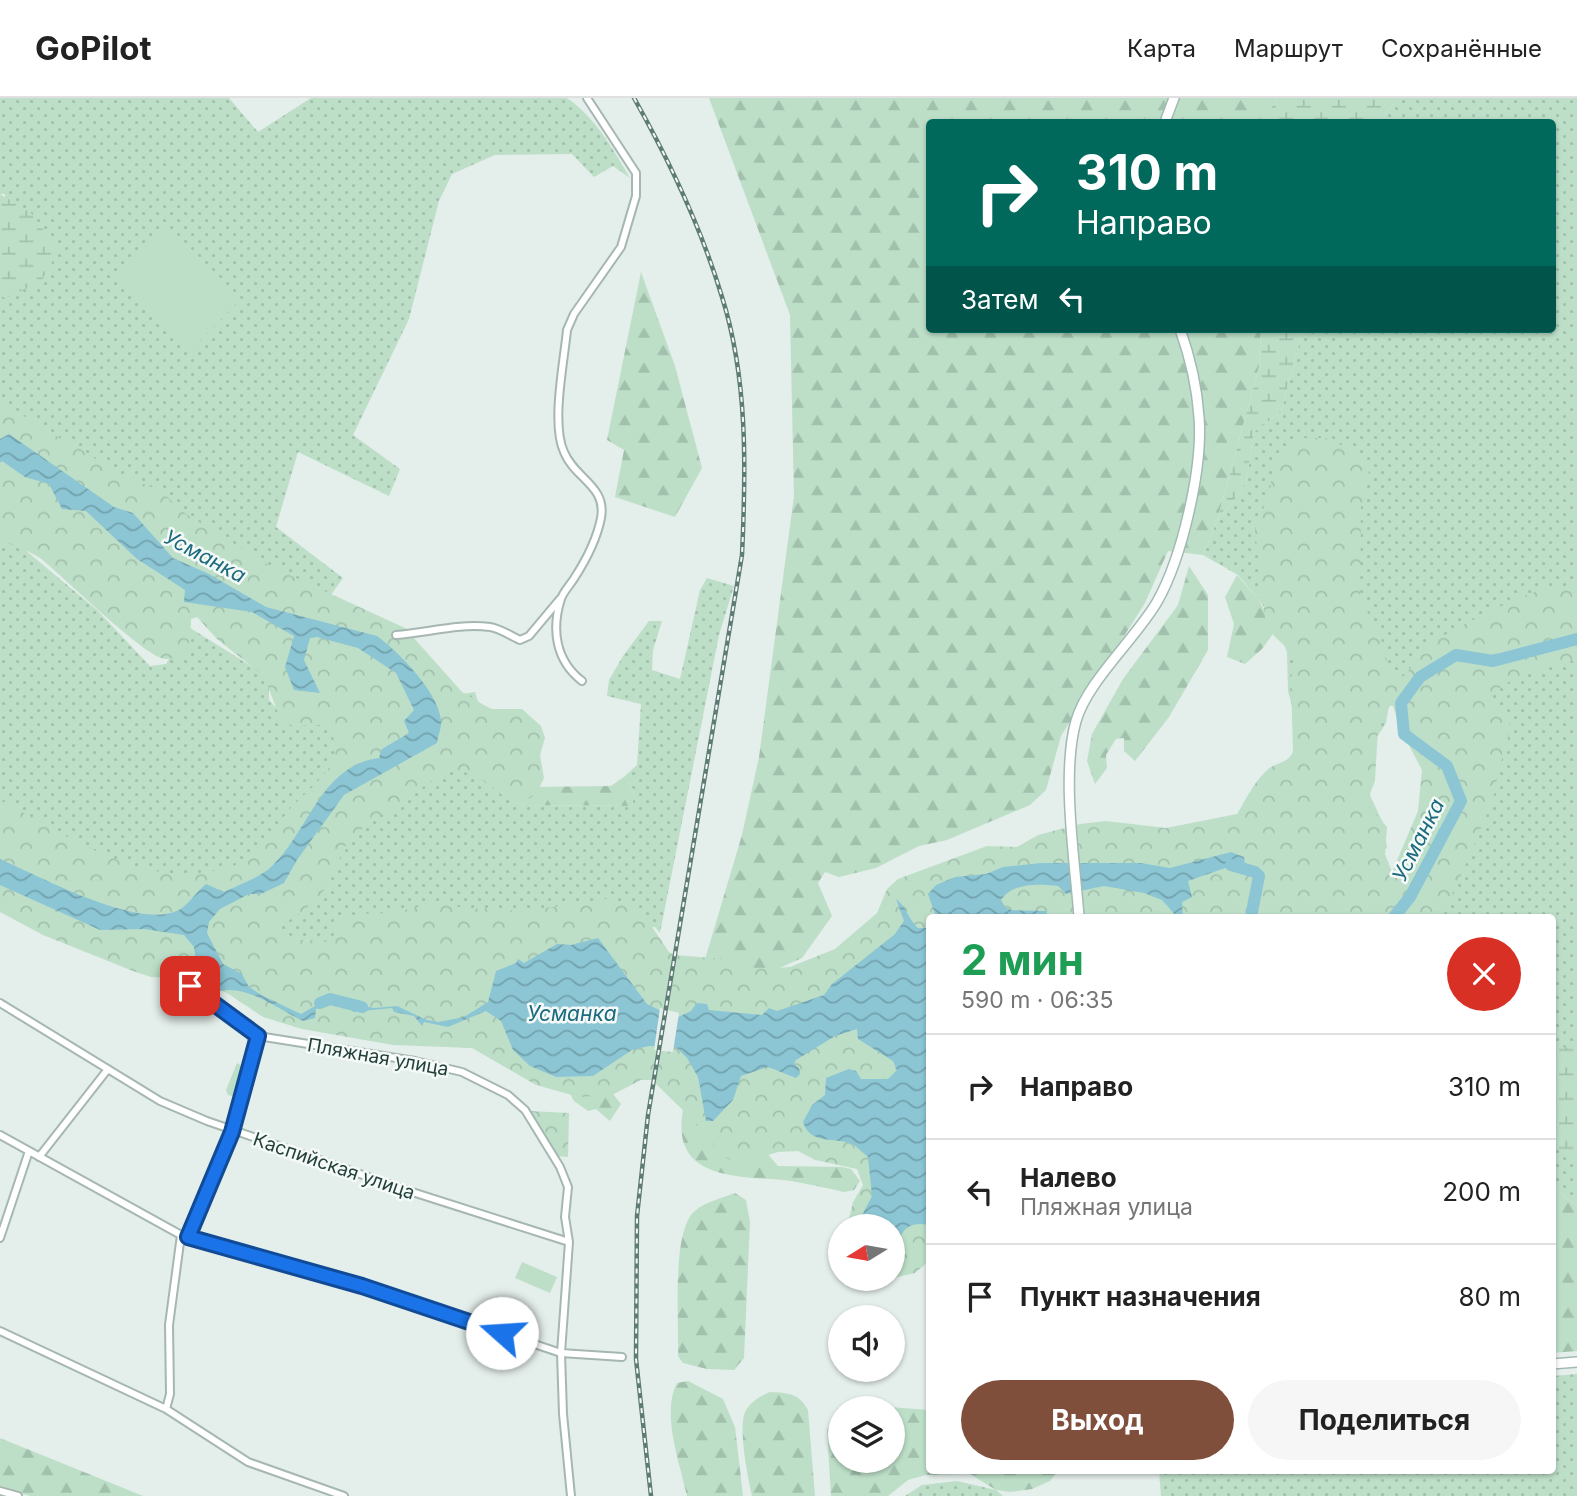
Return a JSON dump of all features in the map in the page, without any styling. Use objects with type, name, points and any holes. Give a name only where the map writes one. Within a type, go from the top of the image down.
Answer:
[{"type":"street","points":[[396,635],[423,634],[450,627],[492,627],[520,640],[529,636],[561,598],[590,550],[601,521],[602,504],[599,493],[572,467],[560,443],[567,330],[574,314],[621,247],[636,196],[636,173],[587,98]]},
{"type":"street","points":[[1166,119],[1174,98]]},
{"type":"street","points":[[1079,914],[1070,778],[1076,720],[1087,698],[1157,602],[1177,556],[1188,516],[1200,420],[1189,354],[1181,333]]},
{"type":"street","points":[[561,598],[556,646],[572,673],[582,681]]},
{"type":"street","name":"Пляжная улица","points":[[190,986],[258,1036],[415,1061],[462,1073],[508,1096],[524,1110],[560,1167],[568,1187],[565,1217],[569,1242],[561,1353],[563,1414],[571,1496]]},
{"type":"street","name":"Каспийская улица","points":[[0,1003],[160,1101],[232,1132],[569,1242]]},
{"type":"street","points":[[166,1409],[170,1394],[169,1325],[184,1236],[232,1132],[258,1036]]},
{"type":"street","points":[[39,1157],[108,1069]]},
{"type":"street","points":[[0,1135],[184,1236],[362,1286],[561,1353],[622,1357]]},
{"type":"street","points":[[0,1238],[29,1151]]},
{"type":"street","points":[[0,1331],[166,1409],[248,1462],[344,1496]]},
{"type":"street","points":[[1556,1364],[1577,1362]]},
{"type":"street","points":[[0,1491],[18,1496]]},
{"type":"green space","points":[[0,98],[229,98],[258,132],[311,98],[567,98],[595,124],[630,178],[613,166],[594,177],[572,154],[495,155],[452,174],[439,201],[409,319],[353,435],[400,469],[389,496],[298,452],[276,527],[343,578],[318,613],[0,432],[0,294],[5,298],[5,194],[0,194]]},
{"type":"green space","points":[[709,98],[1277,98],[1268,113],[1268,119],[926,119],[926,333],[1261,333],[1259,367],[1217,521],[1203,555],[1168,551],[1145,603],[1061,736],[1046,790],[1030,805],[947,840],[919,846],[876,868],[839,877],[825,872],[818,883],[832,916],[802,958],[768,973],[703,966],[742,835],[759,757],[794,496],[790,315]]},
{"type":"green space","points":[[1277,98],[1399,98],[1380,119],[1268,119],[1268,113]]},
{"type":"green space","points":[[1399,98],[1577,98],[1577,623],[1392,686],[1386,723],[1372,745],[1368,791],[1383,823],[1387,848],[1338,880],[1288,691],[1287,652],[1273,619],[1238,575],[1203,555],[1217,521],[1245,487],[1254,432],[1281,412],[1302,333],[1556,333],[1556,119],[1380,119]]},
{"type":"green space","points":[[0,194],[31,213],[58,251],[41,282],[5,298],[0,294]]},
{"type":"green space","points":[[166,224],[241,299],[189,352],[113,277]]},
{"type":"green space","points":[[641,272],[675,366],[702,468],[675,517],[615,497],[624,450],[607,440]]},
{"type":"green space","points":[[1261,333],[1302,333],[1281,412],[1254,432],[1245,487],[1217,521],[1259,367]]},
{"type":"green space","points":[[0,398],[40,428],[79,448],[115,472],[161,491],[186,514],[270,566],[405,628],[462,692],[492,709],[522,709],[541,726],[545,738],[540,755],[544,778],[536,794],[530,798],[519,802],[509,800],[473,773],[446,771],[353,835],[344,847],[331,880],[319,896],[280,926],[281,931],[286,934],[312,941],[331,940],[341,921],[356,914],[391,913],[435,903],[471,909],[496,908],[520,912],[612,898],[642,912],[669,952],[674,955],[739,960],[756,969],[790,967],[835,949],[877,913],[887,889],[898,879],[987,846],[1017,847],[1038,835],[1080,824],[1106,821],[1166,828],[1237,814],[1261,776],[1288,759],[1293,752],[1291,678],[1296,656],[1274,636],[1265,617],[1255,530],[1270,491],[1273,469],[1283,451],[1304,438],[1326,438],[1358,453],[1369,469],[1367,489],[1361,506],[1360,597],[1381,639],[1393,682],[1403,676],[1426,648],[1441,637],[1507,604],[1553,588],[1577,590],[1577,659],[1515,678],[1486,697],[1490,703],[1505,711],[1511,729],[1493,800],[1457,885],[1441,914],[926,914],[926,1264],[915,1273],[905,1275],[905,1214],[850,1214],[853,1202],[863,1185],[857,1169],[815,1160],[798,1151],[778,1152],[749,1161],[734,1161],[723,1157],[699,1126],[652,1080],[641,1080],[612,1095],[579,1097],[536,1085],[472,1048],[393,1045],[302,1029],[263,1017],[227,993],[191,979],[151,977],[133,971],[43,935],[0,912],[0,800],[83,845],[126,863],[171,873],[211,871],[231,867],[261,850],[289,810],[328,769],[335,746],[332,734],[325,727],[295,726],[281,721],[264,676],[217,639],[197,617],[191,619],[185,651],[174,658],[166,659],[141,646],[123,632],[40,558],[0,540]],"holes":[[[1390,706],[1393,706],[1401,730],[1422,770],[1418,811],[1392,872],[1385,854],[1387,827],[1366,804],[1375,781],[1378,727]]]},
{"type":"green space","points":[[0,529],[97,610],[150,666],[166,664],[187,626],[269,677],[269,700],[279,711],[390,730],[228,890],[0,837]]},
{"type":"green space","points":[[1189,566],[1208,595],[1208,650],[1169,717],[1135,761],[1124,751],[1124,738],[1116,739],[1106,755],[1107,768],[1095,784],[1087,761],[1092,734],[1123,679],[1178,605]]},
{"type":"green space","points":[[1237,575],[1259,600],[1275,631],[1262,649],[1245,664],[1227,657],[1234,624],[1225,597]]},
{"type":"green space","points":[[707,578],[734,586],[719,635],[660,933],[655,927],[372,953],[209,922],[446,741],[524,805],[632,806],[634,791],[625,776],[637,765],[641,704],[607,696],[609,680],[649,621],[662,621],[653,650],[652,670],[680,679],[700,590]]},
{"type":"green space","points":[[1577,651],[1577,1205],[1556,1191],[1556,914],[1408,914],[1459,692]]},
{"type":"green space","points":[[475,692],[481,711],[530,787],[611,786],[625,776],[634,791],[632,806],[524,805],[502,792],[455,695]]},
{"type":"green space","points":[[1556,1047],[1577,1048],[1577,1159],[1556,1147]]},
{"type":"green space","points":[[237,1063],[247,1069],[240,1095],[236,1097],[228,1095],[226,1090]]},
{"type":"green space","points":[[566,1086],[613,1094],[621,1104],[610,1121],[596,1109],[588,1111],[574,1101]]},
{"type":"green space","points":[[684,1104],[758,1143],[778,1166],[842,1167],[851,1169],[860,1181],[854,1190],[844,1192],[791,1181],[735,1176],[707,1168],[696,1161],[685,1147],[681,1129]]},
{"type":"green space","points":[[529,1111],[569,1113],[568,1157],[556,1156]]},
{"type":"green space","points":[[1556,1191],[1577,1205],[1577,1351],[1556,1353]]},
{"type":"green space","points":[[735,1193],[746,1200],[750,1222],[744,1358],[734,1370],[707,1369],[683,1363],[678,1356],[680,1249],[691,1214],[708,1203]]},
{"type":"green space","points":[[522,1262],[557,1277],[550,1293],[515,1278]]},
{"type":"green space","points":[[1577,1374],[1577,1496],[1161,1496],[1159,1474],[1556,1474],[1556,1376]]},
{"type":"green space","points":[[688,1381],[723,1399],[735,1427],[743,1496],[687,1496],[673,1439],[671,1409],[677,1383]]},
{"type":"green space","points":[[770,1392],[792,1395],[801,1400],[808,1410],[815,1496],[752,1496],[744,1454],[743,1420],[750,1405]]},
{"type":"green space","points":[[905,1408],[926,1410],[926,1474],[970,1474],[926,1475],[908,1480],[888,1496],[831,1496],[830,1473],[905,1473]]},
{"type":"green space","points":[[0,1438],[143,1496],[30,1496],[0,1488]]},
{"type":"green space","points":[[970,1474],[1056,1474],[1050,1481],[1032,1489],[1010,1492],[996,1490]]},
{"type":"green space","points":[[957,1481],[996,1490],[1003,1496],[905,1496],[922,1485]]},
{"type":"water","points":[[9,434],[114,507],[133,513],[173,558],[209,574],[266,607],[377,636],[396,652],[433,697],[441,723],[437,743],[344,795],[297,860],[284,883],[261,894],[249,894],[220,909],[209,922],[207,933],[223,964],[242,974],[249,987],[301,1014],[329,998],[374,1008],[397,1006],[427,1020],[439,1022],[464,1017],[488,1002],[496,971],[516,963],[518,959],[524,963],[557,944],[571,945],[598,938],[647,1004],[676,1018],[691,1011],[697,1003],[707,1004],[709,1010],[762,1015],[769,1008],[777,1011],[824,995],[832,984],[895,934],[904,921],[896,899],[918,928],[926,928],[926,1225],[913,1225],[905,1231],[905,1214],[863,1214],[872,1196],[868,1157],[847,1142],[812,1134],[803,1122],[812,1105],[825,1095],[826,1078],[849,1069],[856,1071],[861,1079],[888,1079],[897,1070],[893,1061],[858,1039],[857,1029],[835,1036],[796,1060],[794,1064],[799,1068],[800,1074],[796,1078],[768,1067],[741,1076],[733,1100],[713,1121],[706,1121],[698,1077],[687,1058],[677,1048],[649,1046],[632,1050],[593,1076],[556,1077],[530,1066],[513,1050],[501,1021],[486,1011],[448,1027],[424,1022],[422,1026],[414,1016],[394,1012],[392,1008],[353,1012],[345,1004],[336,1002],[316,1009],[315,1018],[303,1021],[251,994],[220,991],[217,975],[205,970],[196,961],[194,947],[184,935],[144,929],[100,930],[0,885],[0,859],[90,899],[140,913],[162,915],[179,910],[206,884],[224,892],[255,878],[272,866],[285,852],[329,786],[359,763],[379,758],[382,749],[409,733],[404,721],[414,710],[396,673],[358,648],[317,637],[310,638],[304,660],[320,693],[294,690],[285,667],[294,636],[252,612],[184,602],[185,590],[137,559],[86,511],[62,509],[49,484],[25,477],[2,461],[0,463],[0,439]]},
{"type":"water","points":[[1231,852],[1244,857],[1246,871],[1228,867],[1188,881],[1192,897],[1182,902],[1183,914],[1174,914],[1162,900],[1144,893],[1104,886],[1066,894],[1058,886],[1027,886],[1012,890],[1001,900],[1005,907],[1011,910],[1046,911],[1047,914],[935,914],[928,894],[936,885],[955,877],[986,874],[1003,867],[1041,863],[1141,863],[1170,868]]},
{"type":"pier","points":[[660,1008],[679,1013],[673,1052],[654,1050]]},
{"type":"waterway","name":"Усманка","points":[[1396,914],[1410,897],[1461,801],[1447,766],[1404,734],[1401,703],[1420,677],[1456,655],[1493,661],[1577,639]]},
{"type":"waterway","name":"Усманка","points":[[1231,865],[1255,872],[1259,876],[1252,914]]},
{"type":"waterway","name":"Усманка","points":[[320,1003],[330,999],[362,1007]]},
{"type":"railway","points":[[634,98],[684,195],[722,297],[737,360],[744,458],[742,555],[648,1115],[637,1216],[636,1359],[651,1496]]},
{"type":"route","points":[[190,986],[258,1036],[232,1132],[188,1237],[362,1286],[502,1333]]}]
